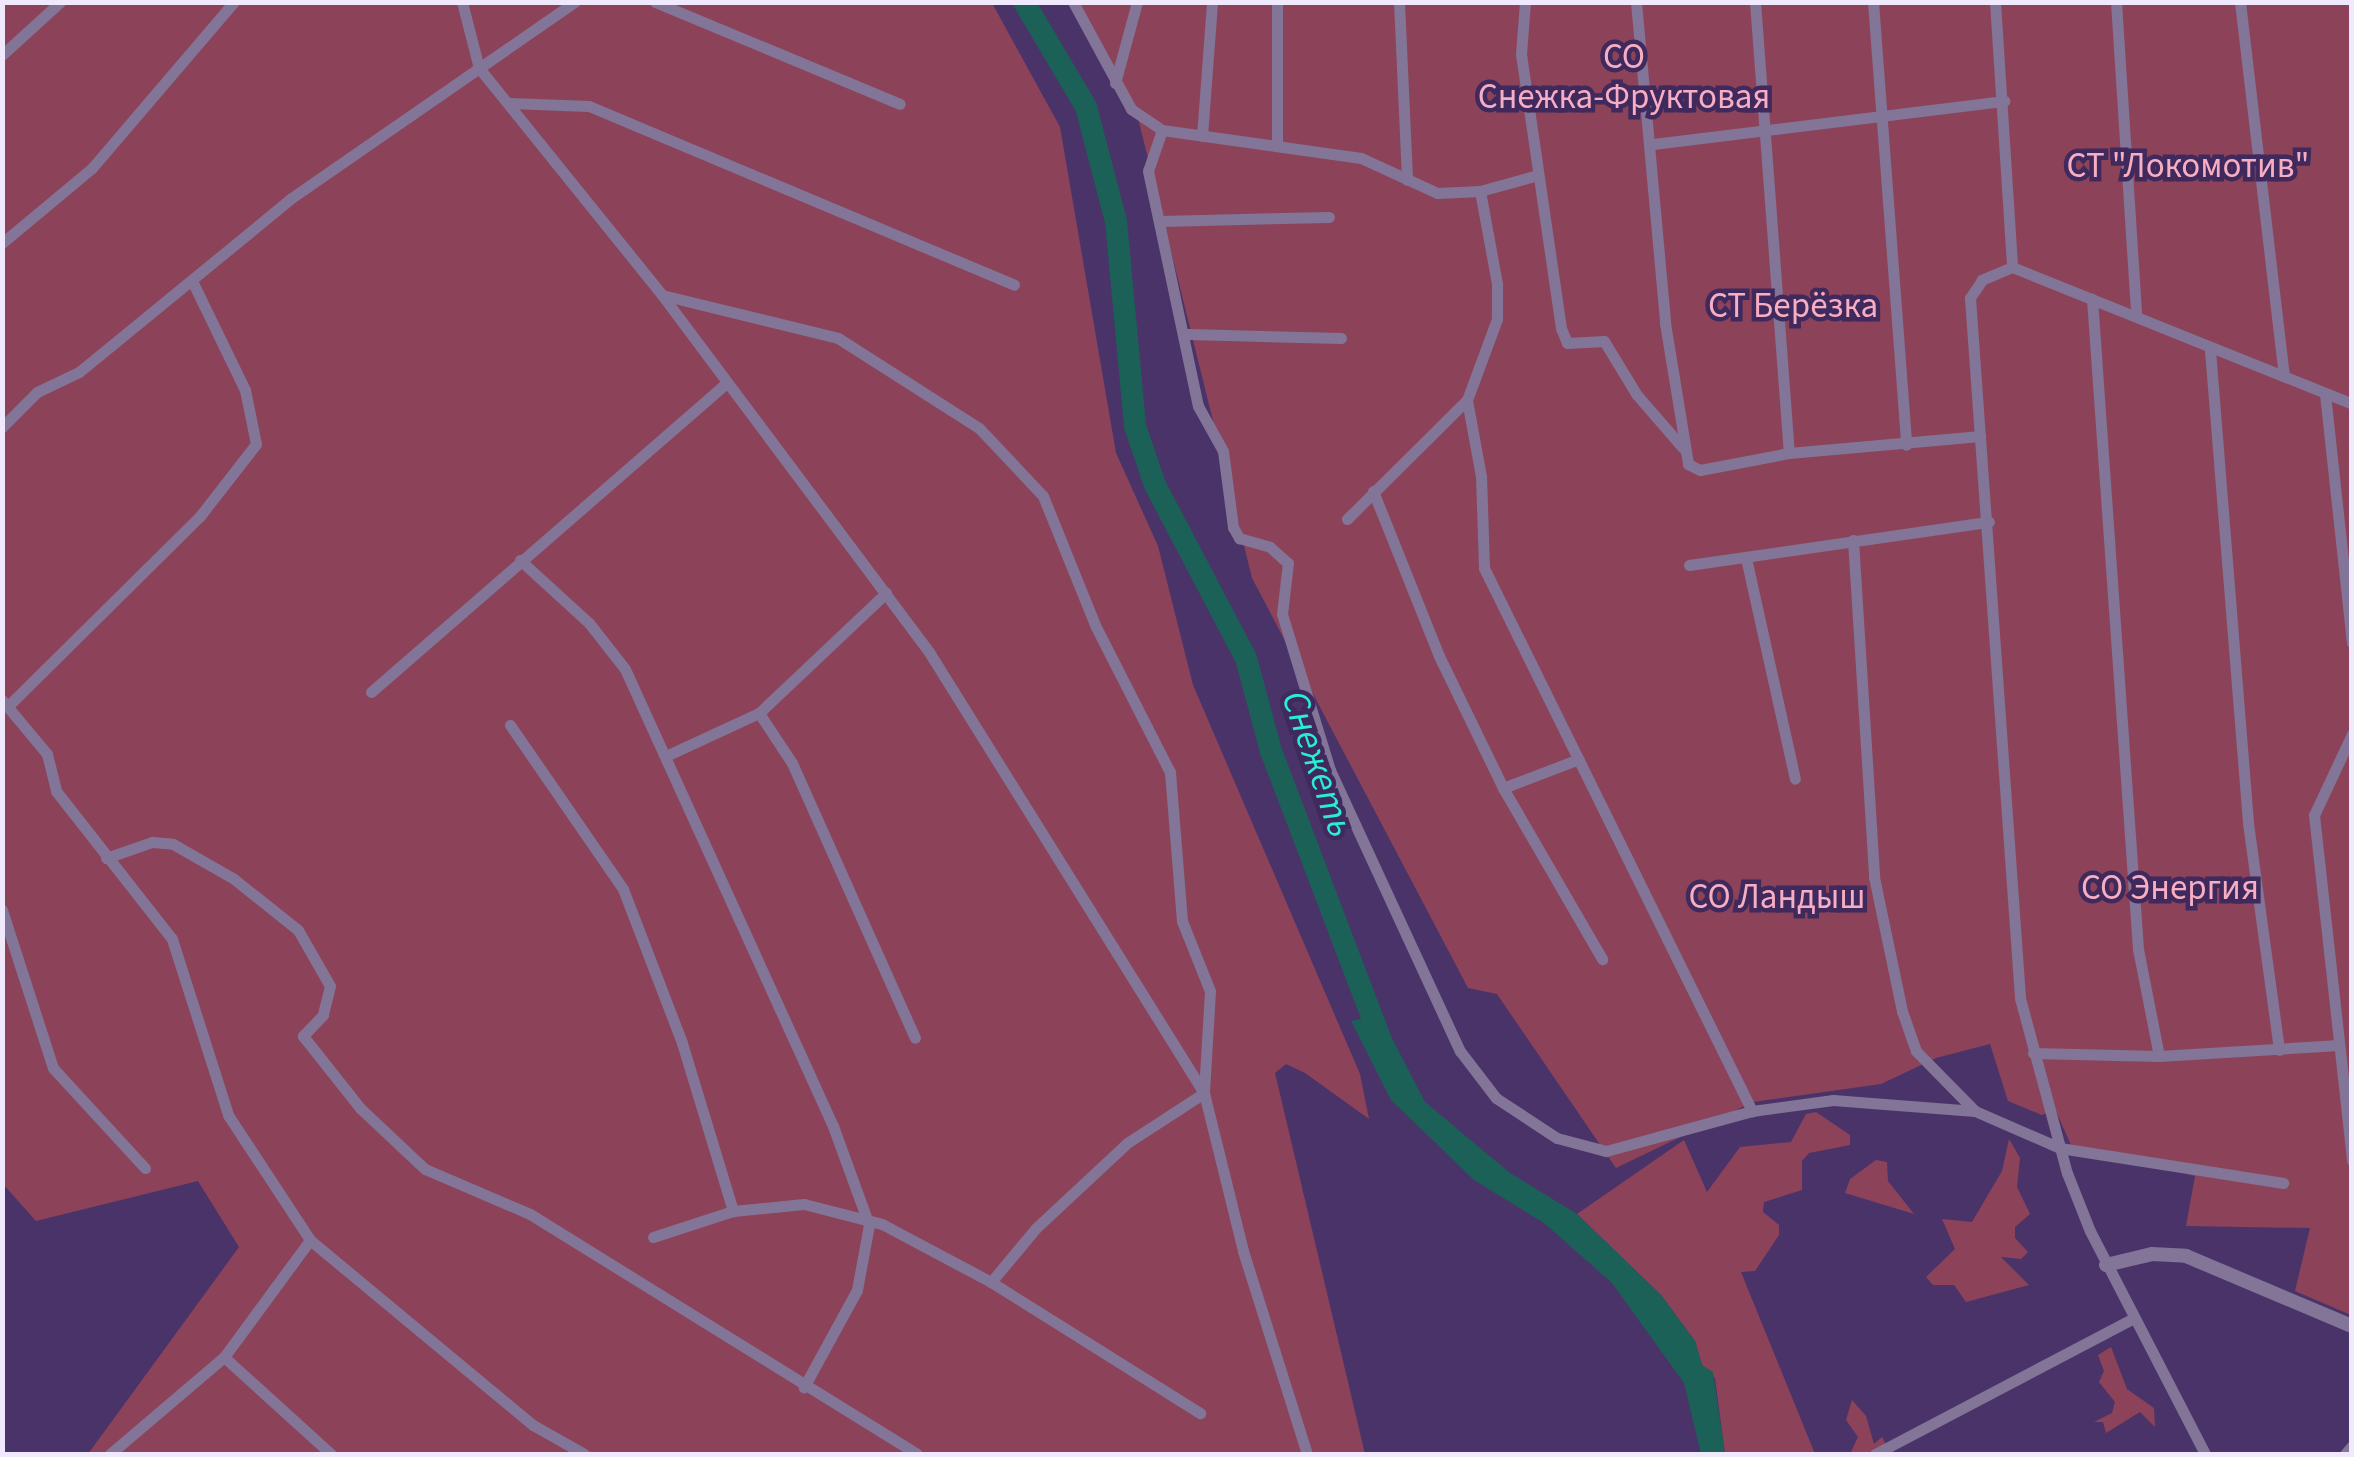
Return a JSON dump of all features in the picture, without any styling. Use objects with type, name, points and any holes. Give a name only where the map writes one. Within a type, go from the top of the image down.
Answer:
[{"type":"street","points":[[2,56],[60,2]]},
{"type":"street","points":[[2,243],[92,168],[234,2]]},
{"type":"street","points":[[462,2],[479,68],[662,296],[886,593],[1012,778],[1204,1093]]},
{"type":"street","points":[[2,427],[37,392],[78,372],[290,198],[574,2]]},
{"type":"street","points":[[656,2],[900,104]]},
{"type":"street","points":[[1073,2],[1131,109],[1162,130],[1277,143],[1361,158],[1438,193],[1480,191],[1538,175]]},
{"type":"street","points":[[1115,83],[1138,2]]},
{"type":"street","points":[[1202,136],[1212,2]]},
{"type":"street","points":[[1277,143],[1278,2]]},
{"type":"street","points":[[1399,2],[1407,180]]},
{"type":"street","points":[[1524,2],[1521,54],[1567,342],[1604,341],[1637,395],[1683,448]]},
{"type":"street","points":[[1636,2],[1653,144],[1665,322],[1688,464],[1700,470],[1790,452],[1980,436]]},
{"type":"street","points":[[1755,2],[1790,452]]},
{"type":"street","points":[[1874,2],[1906,445]]},
{"type":"street","points":[[1994,2],[2004,102],[2012,267]]},
{"type":"street","points":[[2116,2],[2136,315]]},
{"type":"street","points":[[2240,2],[2284,376]]},
{"type":"street","points":[[1653,144],[2004,102]]},
{"type":"street","points":[[509,104],[589,106],[1014,285]]},
{"type":"street","points":[[1162,130],[1148,170],[1188,334],[1198,406],[1223,451],[1233,527],[1239,538],[1270,547],[1288,563],[1282,614],[1330,770],[1460,1051],[1496,1098],[1557,1138],[1606,1152],[1752,1111],[1833,1100],[1974,1110],[2060,1148],[2283,1183]]},
{"type":"street","points":[[1347,519],[1468,400],[1497,319],[1480,191]]},
{"type":"street","points":[[1161,221],[1329,216]]},
{"type":"street","points":[[2204,1454],[2106,1265],[2060,1148],[2020,998],[1970,298],[1982,280],[2012,267],[2352,404]]},
{"type":"street","points":[[192,281],[245,390],[256,444],[200,516],[5,703],[47,754],[56,791],[172,940],[228,1115],[310,1240],[533,1425],[584,1454]]},
{"type":"street","points":[[662,296],[838,338],[979,428],[1043,496],[1096,627],[1170,772],[1182,921],[1210,990],[1204,1093],[1243,1251],[1306,1454]]},
{"type":"street","points":[[2092,299],[2110,618],[2138,949],[2158,1056]]},
{"type":"street","points":[[1188,334],[1341,338]]},
{"type":"street","points":[[2210,350],[2248,823],[2279,1050]]},
{"type":"street","points":[[371,692],[727,383]]},
{"type":"street","points":[[2325,394],[2352,643]]},
{"type":"street","points":[[1468,400],[1481,476],[1484,568],[1752,1111]]},
{"type":"street","points":[[1373,491],[1439,656],[1503,788],[1602,959]]},
{"type":"street","points":[[1689,564],[1989,522]]},
{"type":"street","points":[[1853,540],[1874,877],[1902,1010],[1916,1051],[1974,1110]]},
{"type":"street","points":[[1746,558],[1796,778]]},
{"type":"street","points":[[520,560],[589,622],[625,669],[668,755],[834,1126],[868,1225],[856,1290],[804,1387]]},
{"type":"street","points":[[668,755],[759,713],[886,593]]},
{"type":"street","points":[[759,713],[792,763],[914,1038]]},
{"type":"street","points":[[510,725],[623,889],[676,1026],[733,1210]]},
{"type":"street","points":[[2352,734],[2314,815],[2352,1161]]},
{"type":"street","points":[[1503,788],[1579,760]]},
{"type":"street","points":[[106,858],[152,842],[173,844],[234,879],[298,930],[330,986],[323,1015],[303,1036],[360,1108],[425,1169],[530,1214],[917,1454]]},
{"type":"street","points":[[2,910],[53,1068],[145,1168]]},
{"type":"street","points":[[2032,1053],[2158,1056],[2339,1045]]},
{"type":"street","points":[[991,1282],[1036,1228],[1127,1143],[1204,1093]]},
{"type":"street","points":[[654,1236],[733,1210],[804,1204],[868,1225],[882,1224],[991,1282],[1200,1412]]},
{"type":"street","points":[[110,1454],[224,1358],[310,1240]]},
{"type":"street","points":[[2106,1265],[2152,1254],[2186,1256],[2352,1326]]},
{"type":"street","points":[[1875,1454],[2132,1319]]},
{"type":"street","points":[[224,1358],[331,1454]]},
{"type":"street","points":[[2346,1454],[2352,1446]]},
{"type":"green space","points":[[3,3],[992,3],[1060,127],[1116,453],[1158,546],[1193,685],[1360,1074],[1369,1119],[1305,1073],[1286,1064],[1275,1073],[1365,1454],[88,1454],[239,1247],[198,1181],[36,1221],[3,1184]]},
{"type":"green space","points":[[1070,3],[2351,3],[2351,1315],[2295,1291],[2310,1228],[2186,1226],[2195,1176],[2071,1145],[2055,1109],[2042,1115],[2008,1101],[1990,1044],[1936,1058],[1881,1084],[1753,1102],[1616,1168],[1497,994],[1468,988],[1252,578],[1137,114]]},
{"type":"green space","points":[[1816,1112],[1850,1135],[1850,1145],[1809,1153],[1802,1161],[1802,1190],[1764,1202],[1763,1212],[1779,1225],[1779,1235],[1755,1271],[1741,1272],[1815,1454],[1725,1454],[1715,1378],[1702,1365],[1695,1341],[1661,1295],[1577,1214],[1684,1140],[1707,1192],[1740,1147],[1791,1142],[1806,1114]]},
{"type":"green space","points":[[2009,1139],[2020,1158],[2017,1187],[2030,1214],[2015,1227],[2015,1238],[2028,1252],[2021,1259],[2001,1257],[2029,1285],[1966,1302],[1954,1285],[1933,1285],[1926,1277],[1955,1249],[1942,1219],[1972,1222],[2002,1171]]},
{"type":"green space","points":[[1876,1160],[1887,1162],[1888,1181],[1914,1214],[1845,1193],[1850,1179]]},
{"type":"green space","points":[[2111,1347],[2127,1389],[2154,1408],[2155,1427],[2140,1412],[2106,1433],[2103,1422],[2094,1422],[2112,1413],[2115,1402],[2099,1382],[2104,1371],[2098,1355]]},
{"type":"green space","points":[[1852,1400],[1866,1416],[1874,1444],[1882,1437],[1891,1454],[1850,1454],[1858,1437],[1846,1420]]},
{"type":"shaded area","points":[[1380,1015],[1425,1102],[1510,1173],[1577,1214],[1661,1295],[1695,1341],[1702,1365],[1713,1372],[1725,1454],[1701,1454],[1684,1383],[1612,1283],[1544,1223],[1474,1180],[1391,1100],[1351,1021]]},
{"type":"waterway","name":"Снежеть","points":[[1024,2],[1086,107],[1116,221],[1135,426],[1155,485],[1246,658],[1271,751],[1382,1043]]},
{"type":"park label","name":"СО Снежка-Фруктовая","points":[[1624,77]]},
{"type":"park label","name":"СТ \"Локомотив\"","points":[[2188,166]]},
{"type":"park label","name":"СТ Берёзка","points":[[1793,306]]},
{"type":"park label","name":"СО Энергия","points":[[2170,888]]},
{"type":"park label","name":"СО Ландыш","points":[[1777,897]]}]
